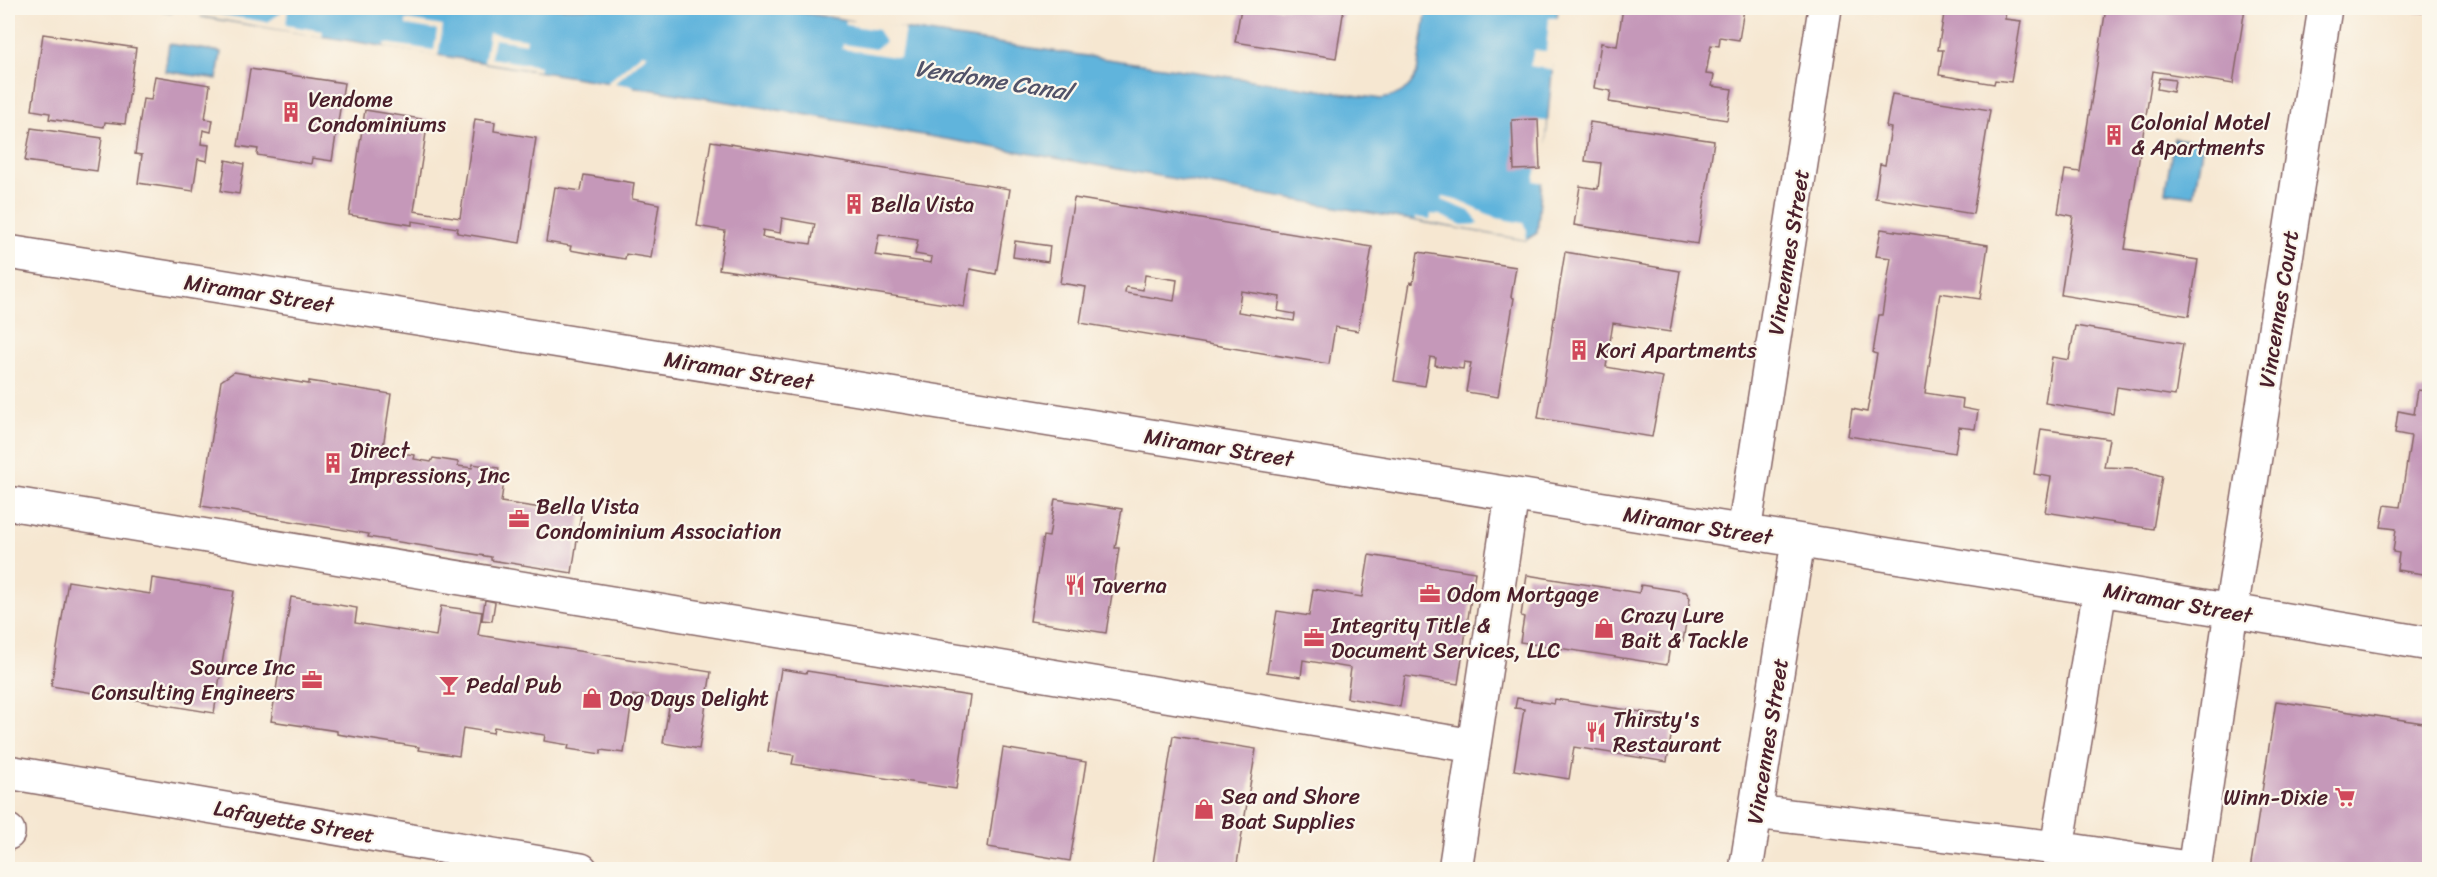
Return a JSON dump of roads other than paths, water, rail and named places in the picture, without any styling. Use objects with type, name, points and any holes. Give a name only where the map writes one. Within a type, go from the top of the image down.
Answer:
[{"type":"street","name":"Vincennes Street","points":[[1744,532],[1826,8]]},
{"type":"street","name":"Vincennes Court","points":[[2194,869],[2231,611],[2325,8]]},
{"type":"street","name":"Miramar Street","points":[[8,252],[2430,644]]},
{"type":"street","points":[[1455,870],[1512,495]]},
{"type":"street","points":[[8,503],[1474,746]]},
{"type":"street","name":"Vincennes Street","points":[[1746,870],[1798,541]]},
{"type":"street","points":[[2046,855],[2100,589]]},
{"type":"street","name":"Lafayette Street","points":[[8,772],[581,870]]},
{"type":"street","points":[[1755,812],[2046,855],[2194,869]]},
{"type":"water","name":"Vendome Canal","points":[[147,8],[772,8],[1381,99],[1403,91],[1414,79],[1417,73],[1427,8],[1558,8],[1537,233],[1526,240],[796,113]]},
{"type":"water","points":[[169,44],[221,52],[217,79],[165,71]]},
{"type":"water","points":[[2174,138],[2203,143],[2194,196],[2165,192]]},
{"type":"place","name":"Vendome Condominiums","points":[[291,112]]},
{"type":"place","name":"Colonial Motel & Apartments","points":[[2114,135]]},
{"type":"place","name":"Bella Vista","points":[[854,204]]},
{"type":"place","name":"Kori Apartments","points":[[1579,350]]},
{"type":"place","name":"Direct Impressions, Inc","points":[[333,463]]},
{"type":"place","name":"Bella Vista Condominium Association","points":[[519,519]]},
{"type":"place","name":"Taverna","points":[[1075,585]]},
{"type":"place","name":"Odom Mortgage","points":[[1430,594]]},
{"type":"place","name":"Crazy Lure Bait & Tackle","points":[[1604,628]]},
{"type":"place","name":"Integrity Title & Document Services, LLC","points":[[1314,638]]},
{"type":"place","name":"Source Inc Consulting Engineers","points":[[312,680]]},
{"type":"place","name":"Pedal Pub","points":[[449,685]]},
{"type":"place","name":"Dog Days Delight","points":[[592,698]]},
{"type":"place","name":"Thirsty's Restaurant","points":[[1596,732]]},
{"type":"place","name":"Winn-Dixie","points":[[2345,797]]},
{"type":"place","name":"Sea and Shore Boat Supplies","points":[[1204,809]]}]
